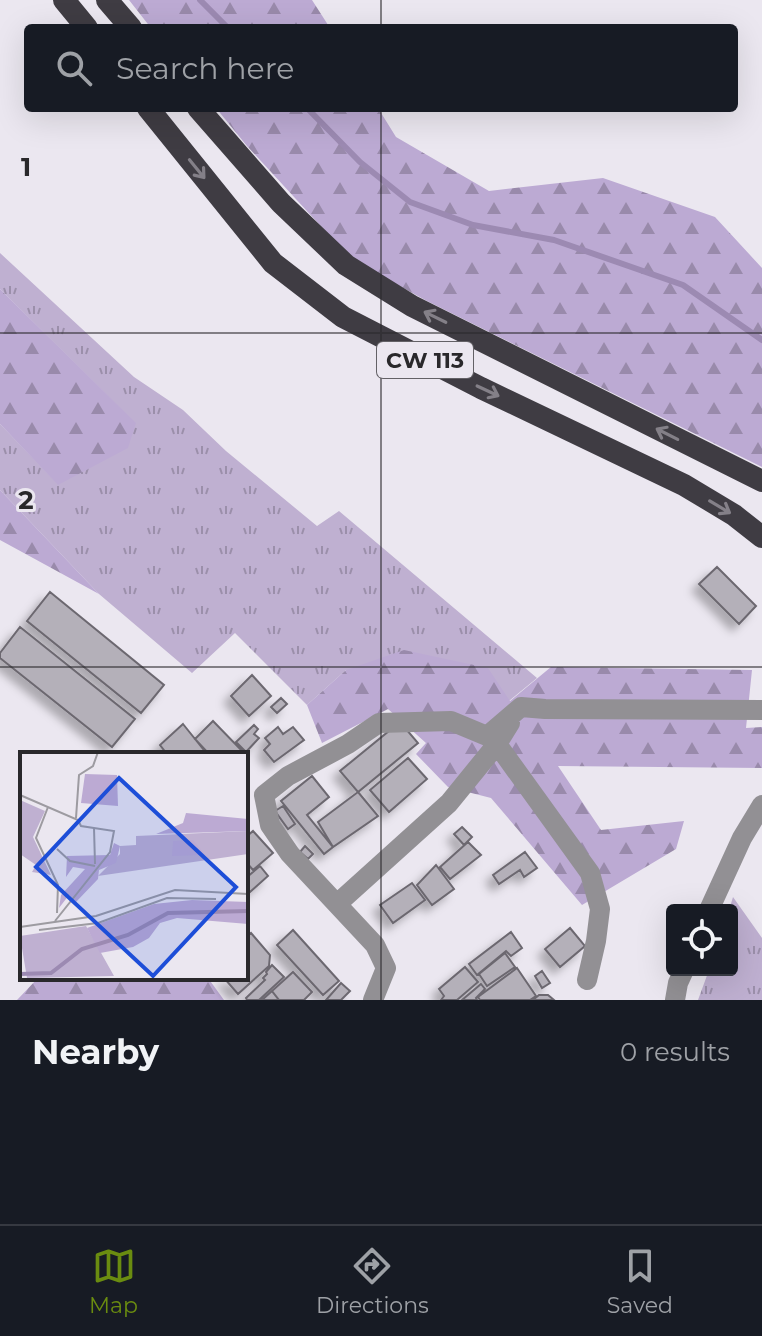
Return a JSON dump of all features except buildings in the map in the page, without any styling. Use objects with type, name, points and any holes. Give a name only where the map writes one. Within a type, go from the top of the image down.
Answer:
[{"type":"highway","points":[[64,0],[84,24]]},
{"type":"highway","points":[[107,0],[128,24]]},
{"type":"highway","name":"CW 113","points":[[151,112],[273,263],[343,317],[684,485],[734,515],[762,537]]},
{"type":"highway","points":[[201,112],[281,203],[346,265],[412,306],[762,481]]},
{"type":"street","points":[[373,1000],[386,968],[375,945],[290,854],[270,825],[264,795],[288,776],[348,744],[379,723],[451,721],[487,736],[521,707],[762,710]]},
{"type":"street","points":[[337,904],[449,803],[497,744],[521,707]]},
{"type":"street","points":[[497,744],[590,873],[600,909],[587,980]]},
{"type":"street","points":[[712,904],[746,830],[762,805]]},
{"type":"street","points":[[675,1000],[681,976]]},
{"type":"green space","points":[[129,0],[312,0],[327,24],[148,24]]},
{"type":"green space","points":[[219,112],[380,112],[396,137],[489,191],[603,178],[715,217],[762,268],[762,467],[427,301],[352,260]]},
{"type":"green space","points":[[0,253],[134,377],[183,410],[226,451],[317,526],[339,511],[537,678],[509,701],[346,670],[307,705],[235,633],[192,673],[99,594],[0,490],[0,424],[58,484],[135,423],[0,289]]},
{"type":"green space","points":[[0,289],[136,423],[128,448],[58,485],[0,424]]},
{"type":"green space","points":[[0,490],[99,594],[0,540]]},
{"type":"green space","points":[[404,650],[488,668],[510,701],[551,667],[752,670],[746,728],[762,727],[762,768],[558,766],[601,830],[684,821],[676,849],[582,905],[491,798],[448,787],[416,754],[426,743],[388,709],[322,743],[307,705],[346,670]]},
{"type":"green space","points":[[738,904],[762,938],[762,1000],[698,1000],[707,976],[738,976]]},
{"type":"green space","points":[[36,980],[209,980],[224,1000],[17,1000]]},
{"type":"waterway","points":[[200,0],[224,24]]},
{"type":"waterway","points":[[311,112],[360,162],[410,202],[473,225],[554,240],[683,285],[762,340]]}]
